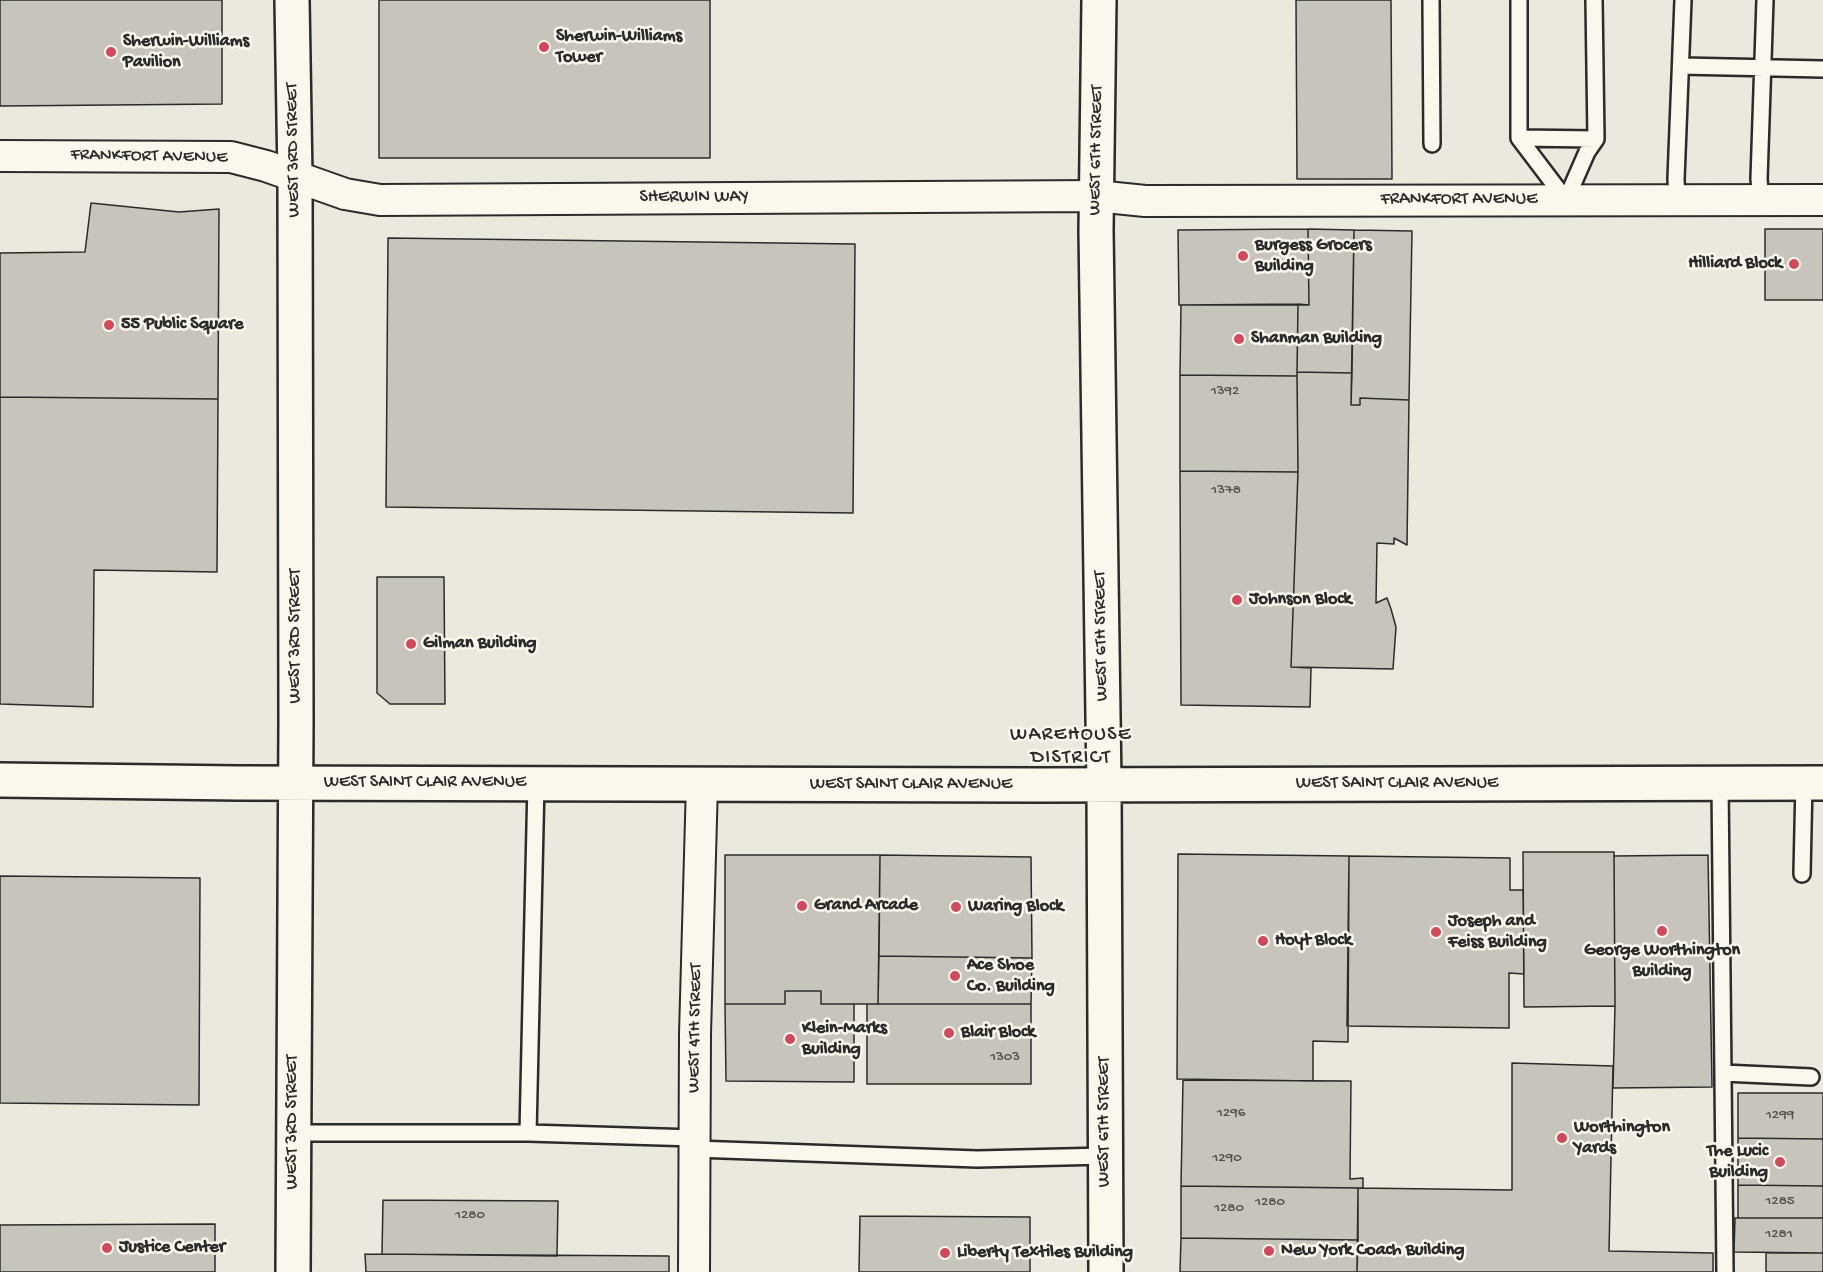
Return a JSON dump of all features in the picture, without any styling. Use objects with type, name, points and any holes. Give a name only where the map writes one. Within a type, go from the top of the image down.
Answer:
[{"type":"street","name":"WEST 3RD STREET","points":[[292,0],[295,177],[293,1272]]},
{"type":"street","name":"WEST 6TH STREET","points":[[1100,0],[1096,196],[1104,785],[1106,1272]]},
{"type":"street","name":"FRANKFORT AVENUE","points":[[0,156],[231,157],[295,177]]},
{"type":"street","name":"SHERWIN WAY","points":[[295,177],[345,194],[380,200],[1096,196]]},
{"type":"street","name":"FRANKFORT AVENUE","points":[[1096,196],[1145,201],[1823,200]]},
{"type":"street","name":"WEST SAINT CLAIR AVENUE","points":[[0,780],[1104,785],[1814,782]]},
{"type":"street","name":"WEST 4TH STREET","points":[[694,1272],[695,1034],[702,784]]},
{"type":"lane","points":[[1431,0],[1432,144]]},
{"type":"lane","points":[[1519,0],[1519,138],[1566,200],[1587,153],[1596,139],[1594,0]]},
{"type":"lane","points":[[1677,200],[1683,0]]},
{"type":"lane","points":[[1761,200],[1759,179],[1765,0]]},
{"type":"lane","points":[[1681,66],[1823,69]]},
{"type":"lane","points":[[1519,138],[1596,139]]},
{"type":"lane","points":[[1802,874],[1814,782]]},
{"type":"lane","points":[[528,1133],[536,783]]},
{"type":"lane","points":[[1720,784],[1725,1272]]},
{"type":"lane","points":[[1723,1073],[1811,1077]]},
{"type":"lane","points":[[294,1133],[528,1133],[977,1159],[1106,1156]]},
{"type":"shaded area","points":[[0,0],[1823,0],[1823,1272],[0,1272]]},
{"type":"building","name":"Sherwin-Williams Pavilion","points":[[0,0],[222,0],[222,104],[0,106]]},
{"type":"building","name":"Sherwin-Williams Tower","points":[[379,0],[710,0],[710,158],[379,158]]},
{"type":"building","points":[[1296,0],[1391,0],[1392,179],[1297,179]]},
{"type":"building","name":"55 Public Square","points":[[91,203],[179,212],[219,209],[218,399],[0,397],[0,253],[85,252]]},
{"type":"building","name":"Burgess Grocers Building","points":[[1308,229],[1309,305],[1179,305],[1178,230]]},
{"type":"building","points":[[1308,229],[1354,230],[1352,373],[1297,372],[1298,304],[1309,305]]},
{"type":"building","name":"Hilliard Block","points":[[1765,229],[1823,229],[1823,300],[1765,300]]},
{"type":"building","points":[[1354,230],[1412,231],[1409,400],[1360,398],[1360,405],[1351,405]]},
{"type":"building","points":[[388,238],[855,244],[853,513],[386,507]]},
{"type":"building","name":"Shanman Building","points":[[1298,304],[1297,376],[1180,375],[1181,305]]},
{"type":"building","points":[[1297,372],[1352,373],[1351,405],[1360,405],[1360,398],[1409,400],[1407,545],[1394,538],[1394,544],[1377,543],[1376,603],[1387,598],[1396,627],[1393,669],[1291,667],[1298,472]]},
{"type":"building","points":[[1180,375],[1297,376],[1298,472],[1180,471]]},
{"type":"building","points":[[0,397],[218,399],[217,572],[94,570],[93,707],[0,704]]},
{"type":"building","name":"Johnson Block","points":[[1180,471],[1298,472],[1291,667],[1311,668],[1310,707],[1181,705]]},
{"type":"building","name":"Gilman Building","points":[[377,577],[444,577],[445,704],[390,704],[377,693]]},
{"type":"building","points":[[1523,852],[1614,852],[1615,1006],[1524,1007]]},
{"type":"building","name":"Hoyt Block","points":[[1178,854],[1349,856],[1348,1042],[1313,1041],[1313,1081],[1177,1079]]},
{"type":"building","name":"Grand Arcade","points":[[725,855],[880,855],[878,1004],[821,1004],[821,991],[785,991],[785,1004],[725,1004]]},
{"type":"building","name":"Waring Block","points":[[880,855],[1031,857],[1032,958],[879,956]]},
{"type":"building","name":"George Worthington Building","points":[[1708,855],[1712,1087],[1613,1088],[1614,856]]},
{"type":"building","name":"Joseph and Feiss Building","points":[[1349,856],[1510,858],[1510,890],[1523,890],[1524,974],[1509,973],[1509,1028],[1347,1026]]},
{"type":"building","points":[[0,876],[200,878],[199,1105],[0,1103]]},
{"type":"building","name":"Ace Shoe Co. Building","points":[[879,956],[1032,958],[1031,1004],[878,1004]]},
{"type":"building","name":"Klein-Marks Building","points":[[785,991],[821,991],[821,1004],[854,1004],[854,1082],[726,1081],[725,1004],[785,1004]]},
{"type":"building","name":"Blair Block","points":[[867,1004],[1031,1004],[1031,1084],[867,1084]]},
{"type":"building","name":"Worthington Yards","points":[[1512,1063],[1613,1066],[1609,1251],[1713,1253],[1713,1272],[1357,1272],[1358,1188],[1512,1190]]},
{"type":"building","points":[[1183,1080],[1351,1081],[1350,1179],[1363,1178],[1363,1188],[1181,1186]]},
{"type":"building","points":[[1738,1093],[1823,1093],[1823,1139],[1738,1138]]},
{"type":"building","name":"The Lucic Building","points":[[1738,1138],[1823,1139],[1823,1186],[1738,1185]]},
{"type":"building","points":[[1738,1185],[1823,1186],[1823,1218],[1738,1218]]},
{"type":"building","points":[[1181,1186],[1358,1188],[1358,1240],[1181,1238]]},
{"type":"building","points":[[383,1200],[558,1201],[557,1256],[382,1254]]},
{"type":"building","name":"Liberty Textiles Building","points":[[860,1216],[1030,1217],[1030,1272],[859,1272]]},
{"type":"building","points":[[1735,1218],[1823,1218],[1823,1253],[1734,1252]]},
{"type":"building","name":"Justice Center","points":[[215,1224],[215,1272],[0,1272],[0,1225]]},
{"type":"building","name":"New York Coach Building","points":[[1181,1238],[1358,1240],[1357,1272],[1180,1272]]},
{"type":"building","points":[[1766,1253],[1823,1253],[1823,1272],[1766,1272]]},
{"type":"building","points":[[365,1254],[669,1256],[669,1272],[366,1272]]},
{"type":"place","name":"Sherwin-Williams Tower","points":[[544,47]]},
{"type":"place","name":"Sherwin-Williams Pavilion","points":[[111,52]]},
{"type":"place","name":"Burgess Grocers Building","points":[[1243,256]]},
{"type":"place","name":"Hilliard Block","points":[[1794,264]]},
{"type":"place","name":"55 Public Square","points":[[109,325]]},
{"type":"place","name":"Shanman Building","points":[[1239,339]]},
{"type":"place","name":"Johnson Block","points":[[1237,600]]},
{"type":"place","name":"Gilman Building","points":[[411,644]]},
{"type":"place","name":"Grand Arcade","points":[[802,906]]},
{"type":"place","name":"Waring Block","points":[[956,907]]},
{"type":"place","name":"George Worthington Building","points":[[1662,931]]},
{"type":"place","name":"Joseph and Feiss Building","points":[[1436,932]]},
{"type":"place","name":"Hoyt Block","points":[[1263,941]]},
{"type":"place","name":"Ace Shoe Co. Building","points":[[955,976]]},
{"type":"place","name":"Blair Block","points":[[949,1033]]},
{"type":"place","name":"Klein-Marks Building","points":[[790,1039]]},
{"type":"place","name":"Worthington Yards","points":[[1562,1138]]},
{"type":"place","name":"The Lucic Building","points":[[1780,1162]]},
{"type":"place","name":"Justice Center","points":[[107,1248]]},
{"type":"place","name":"New York Coach Building","points":[[1269,1251]]},
{"type":"place","name":"Liberty Textiles Building","points":[[945,1253]]},
{"type":"district","name":"WAREHOUSE DISTRICT","points":[[1071,748]]}]
